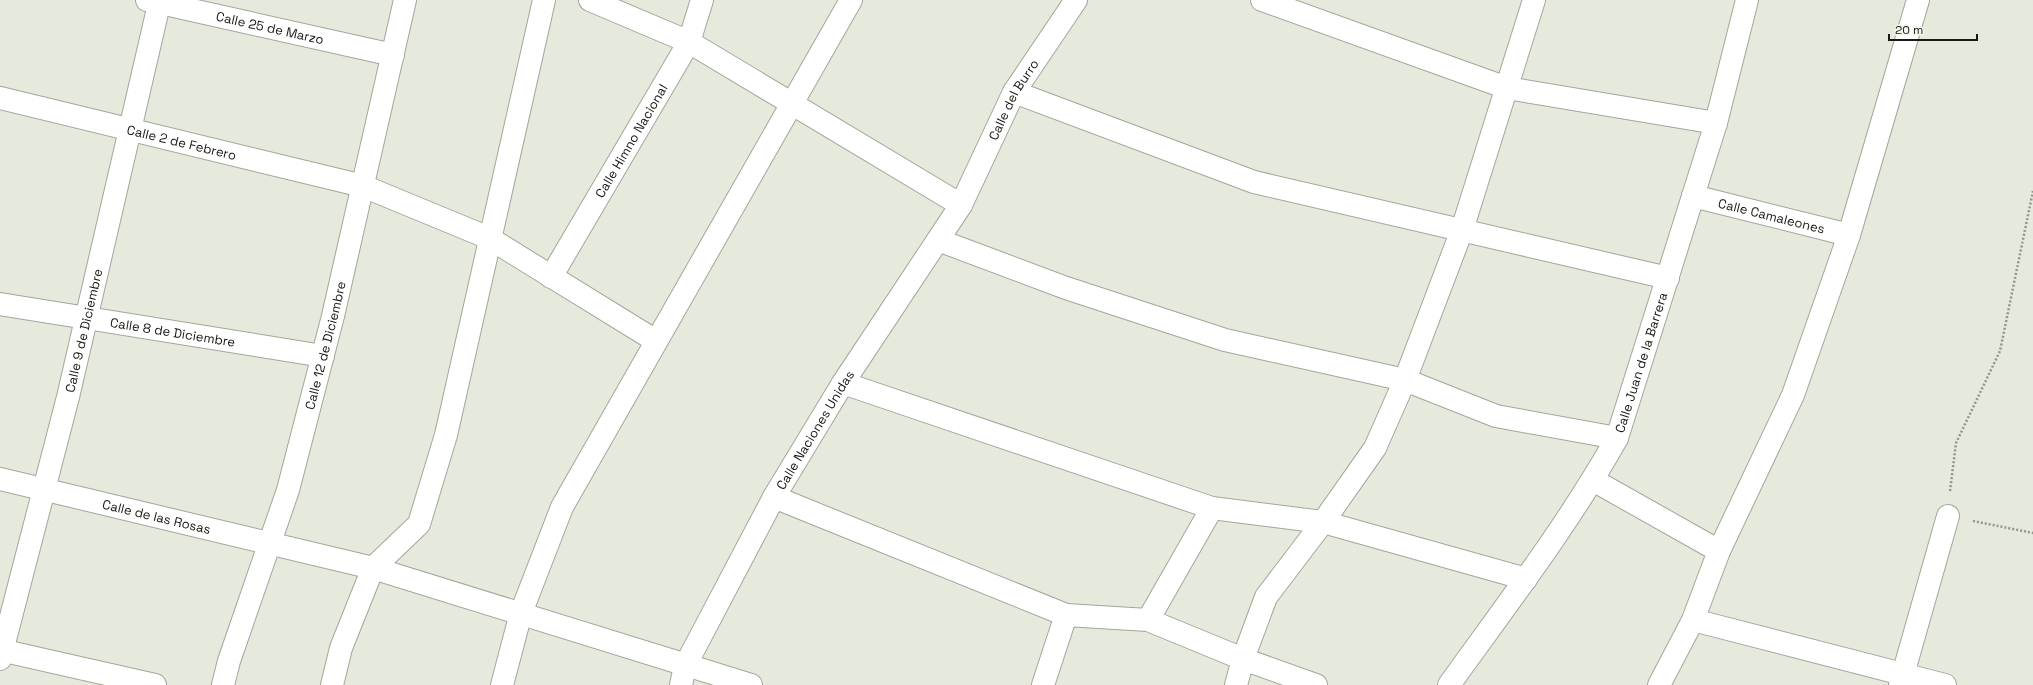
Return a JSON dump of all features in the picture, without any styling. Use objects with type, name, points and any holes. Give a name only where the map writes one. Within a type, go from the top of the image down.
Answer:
[{"type":"street","name":"Calle 12 de Diciembre","points":[[223,685],[229,661],[288,490],[323,356],[405,0]]},
{"type":"street","points":[[332,685],[341,648],[373,568],[419,524],[446,435],[489,238],[544,0]]},
{"type":"street","points":[[590,0],[688,42],[961,205]]},
{"type":"street","name":"Calle Himno Nacional","points":[[551,277],[688,42],[702,0]]},
{"type":"street","points":[[502,685],[521,613],[562,507],[851,0]]},
{"type":"street","name":"Calle del Burro","points":[[961,205],[1014,92],[1076,0]]},
{"type":"street","points":[[1262,0],[1507,88],[1716,123]]},
{"type":"street","points":[[1236,685],[1243,659],[1266,597],[1323,522],[1374,448],[1405,380],[1462,230],[1534,0]]},
{"type":"street","name":"Calle Juan de la Barrera","points":[[1449,685],[1526,579],[1593,480],[1617,438],[1716,123],[1747,0]]},
{"type":"street","points":[[1659,685],[1693,620],[1719,551],[1793,395],[1849,235],[1918,0]]},
{"type":"street","name":"Calle 25 de Marzo","points":[[155,1],[393,55]]},
{"type":"street","name":"Calle 9 de Diciembre","points":[[1,653],[68,397],[130,129],[155,1]]},
{"type":"street","points":[[1014,92],[1254,182],[1668,278]]},
{"type":"street","name":"Calle 2 de Febrero","points":[[0,98],[363,186],[489,238],[656,342]]},
{"type":"street","name":"Calle Camaleones","points":[[1693,196],[1849,235]]},
{"type":"street","name":"Calle Naciones Unidas","points":[[683,675],[774,497],[843,383],[961,205]]},
{"type":"street","points":[[938,240],[1066,288],[1225,340],[1405,380],[1496,416],[1617,438]]},
{"type":"street","name":"Calle 8 de Diciembre","points":[[0,304],[323,356]]},
{"type":"street","points":[[843,383],[1212,508],[1323,522],[1526,579]]},
{"type":"street","name":"Calle de las Rosas","points":[[0,479],[373,568],[521,613],[683,675],[751,685]]},
{"type":"street","points":[[1593,480],[1719,551]]},
{"type":"street","points":[[774,497],[1066,615],[1148,620],[1243,659],[1316,685]]},
{"type":"street","points":[[1148,620],[1212,508]]},
{"type":"street","points":[[1901,680],[1948,516]]},
{"type":"street","points":[[1043,685],[1066,615]]},
{"type":"street","points":[[1693,620],[1901,680],[1944,685]]},
{"type":"street","points":[[1,653],[154,685]]},
{"type":"path","points":[[2033,191],[2000,351],[1956,444],[1948,516],[2033,533]]}]
